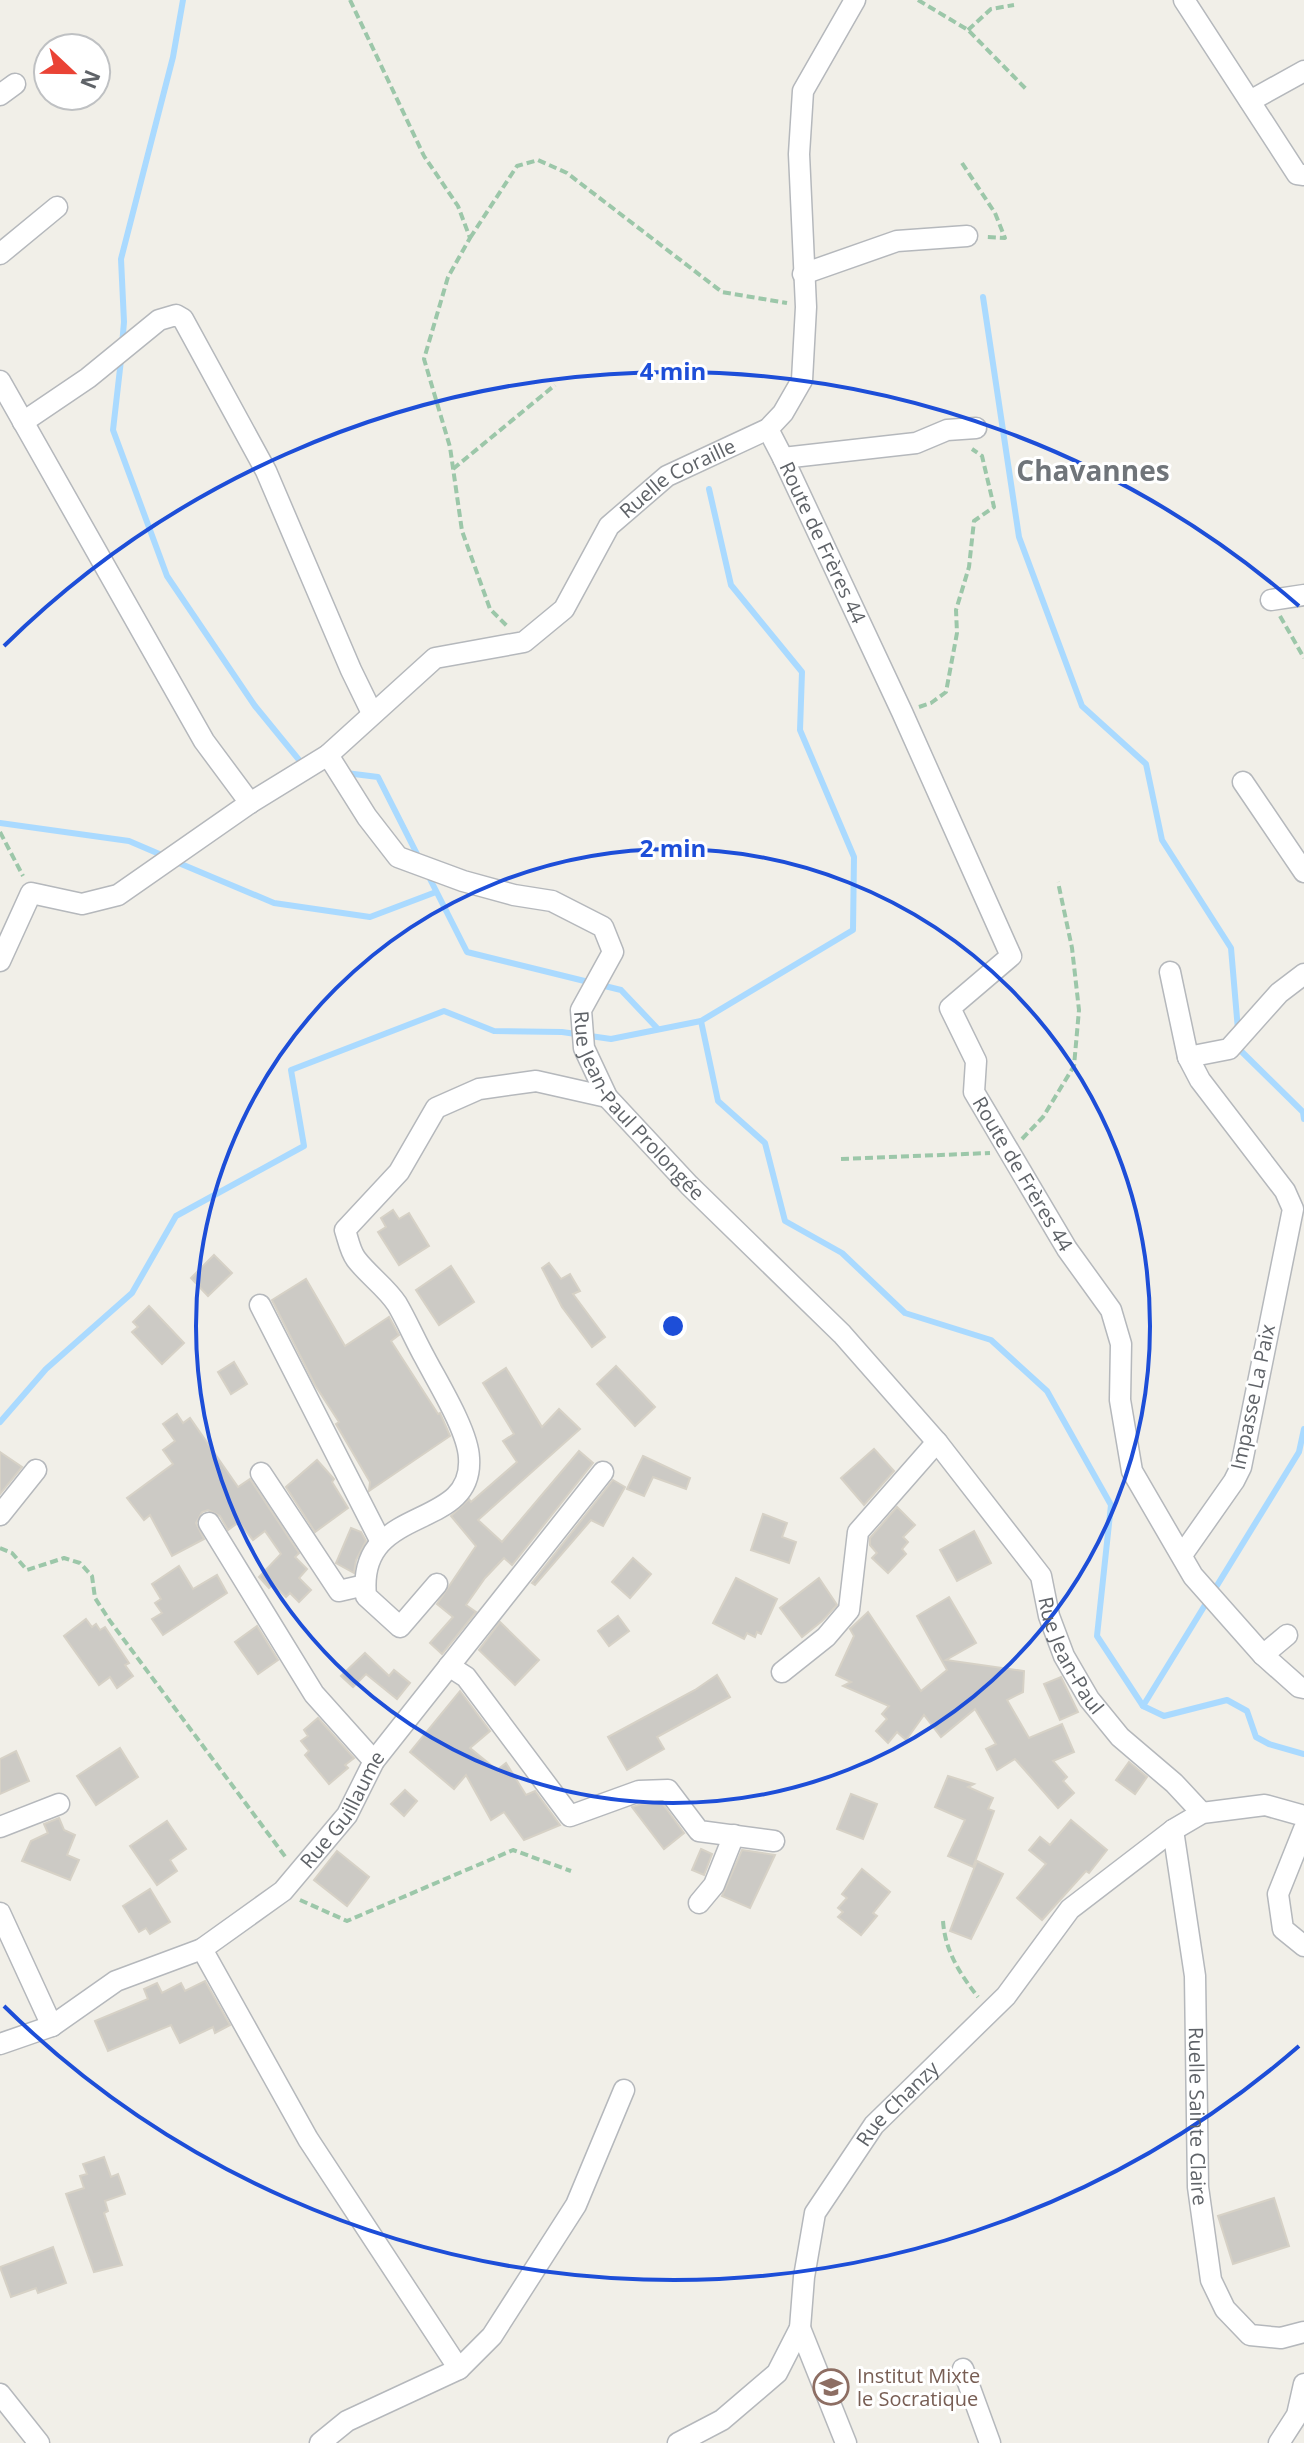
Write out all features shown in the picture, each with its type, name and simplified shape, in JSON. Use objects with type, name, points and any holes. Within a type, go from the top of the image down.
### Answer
[{"type":"street","name":"Ruelle Coraille","points":[[31,893],[82,904],[118,895],[250,803],[328,755],[435,658],[524,642],[564,609],[609,526],[667,476],[768,429],[783,413],[802,380],[806,307],[799,154],[803,91],[855,0]]},
{"type":"street","points":[[1184,0],[1297,174],[1304,175]]},
{"type":"street","points":[[1250,101],[1304,71]]},
{"type":"street","points":[[0,254],[57,207]]},
{"type":"street","points":[[803,274],[897,241],[967,236]]},
{"type":"street","points":[[23,422],[88,378],[159,320],[176,315],[183,319],[266,471],[372,713]]},
{"type":"street","points":[[0,381],[204,741],[250,803]]},
{"type":"street","points":[[783,458],[916,443],[947,430],[976,428]]},
{"type":"street","name":"Route de Frères 44","points":[[768,429],[902,712],[1011,956],[950,1008],[976,1061],[974,1092],[1067,1249],[1111,1310],[1121,1344],[1120,1400],[1132,1471],[1193,1576],[1263,1655],[1304,1688]]},
{"type":"street","points":[[1271,600],[1304,595]]},
{"type":"street","name":"Rue Jean-Paul Prolongée","points":[[328,755],[367,817],[398,857],[463,881],[514,895],[552,901],[603,927],[613,952],[581,1010],[584,1048],[607,1097],[689,1185],[842,1334],[937,1442]]},
{"type":"street","points":[[1243,782],[1304,872]]},
{"type":"street","points":[[0,961],[31,893]]},
{"type":"street","points":[[1170,972],[1188,1057],[1229,1049],[1279,993],[1304,974]]},
{"type":"street","name":"Impasse La Paix","points":[[1182,1555],[1241,1467],[1293,1209],[1285,1191],[1200,1080],[1188,1057]]},
{"type":"street","points":[[437,1584],[400,1627],[366,1596],[369,1556],[380,1540],[446,1504],[460,1491],[468,1473],[470,1456],[457,1421],[396,1302],[354,1256],[345,1230],[399,1172],[436,1108],[479,1089],[536,1081],[607,1097]]},
{"type":"street","points":[[260,1305],[380,1540]]},
{"type":"street","points":[[782,1672],[826,1637],[849,1610],[858,1532],[937,1442]]},
{"type":"street","name":"Rue Jean-Paul","points":[[937,1442],[1041,1576],[1049,1616],[1064,1656],[1089,1699],[1120,1737],[1174,1783],[1202,1813]]},
{"type":"street","points":[[0,1515],[36,1470]]},
{"type":"street","name":"Rue Guillaume","points":[[0,2044],[52,2026],[116,1981],[202,1949],[283,1891],[347,1815],[374,1761],[603,1472]]},
{"type":"street","points":[[261,1473],[339,1591],[365,1585]]},
{"type":"street","points":[[209,1523],[314,1694],[374,1761]]},
{"type":"street","points":[[1263,1655],[1287,1635]]},
{"type":"street","points":[[449,1666],[466,1677],[570,1816],[639,1791],[668,1790],[699,1831],[774,1841]]},
{"type":"street","points":[[0,1827],[59,1804]]},
{"type":"street","points":[[1202,1813],[1265,1805],[1304,1816]]},
{"type":"street","name":"Rue Chanzy","points":[[678,2443],[722,2420],[777,2373],[800,2328],[804,2277],[815,2213],[874,2125],[1006,1996],[1070,1909],[1173,1830],[1202,1813]]},
{"type":"street","points":[[1304,1829],[1278,1894],[1283,1929],[1304,1946]]},
{"type":"street","name":"Ruelle Sainte Claire","points":[[1173,1830],[1195,1976],[1198,2187],[1211,2280],[1225,2309],[1250,2335],[1281,2338],[1304,2332]]},
{"type":"street","points":[[699,1903],[714,1885],[734,1835]]},
{"type":"street","points":[[0,1913],[52,2026]]},
{"type":"street","points":[[202,1949],[308,2139],[459,2369]]},
{"type":"street","points":[[320,2443],[347,2421],[459,2369],[492,2336],[576,2205],[624,2090]]},
{"type":"street","points":[[800,2328],[846,2443]]},
{"type":"street","points":[[963,2369],[990,2443]]},
{"type":"street","points":[[1279,2443],[1297,2415],[1304,2384]]},
{"type":"street","points":[[0,2394],[39,2443]]},
{"type":"path","points":[[918,0],[968,30],[1027,90]]},
{"type":"path","points":[[351,1],[424,156],[458,206],[470,238]]},
{"type":"path","points":[[968,30],[991,9],[1014,5]]},
{"type":"path","points":[[524,642],[490,609],[462,531],[450,447],[424,359],[448,277],[517,166],[538,160],[567,173],[722,292],[806,307]]},
{"type":"path","points":[[962,163],[995,213],[1005,238],[967,236]]},
{"type":"path","points":[[453,469],[555,385]]},
{"type":"path","points":[[902,712],[931,703],[946,692],[957,633],[956,610],[969,567],[974,521],[994,507],[982,456],[947,430]]},
{"type":"path","points":[[1271,600],[1304,658]]},
{"type":"path","points":[[0,832],[31,893]]},
{"type":"path","points":[[841,1159],[1010,1152],[1043,1117],[1074,1066],[1079,1010],[1072,948],[1058,882]]},
{"type":"path","points":[[0,1548],[12,1553],[27,1570],[64,1558],[80,1563],[92,1576],[95,1598],[110,1621],[298,1874]]},
{"type":"path","points":[[283,1891],[347,1921],[513,1850],[571,1871]]},
{"type":"path","points":[[943,1921],[944,1938],[959,1973],[989,2012]]},
{"type":"building","points":[[393,1210],[399,1219],[409,1213],[429,1246],[399,1265],[378,1232],[386,1227],[381,1218]]},
{"type":"building","points":[[214,1255],[232,1273],[208,1296],[191,1278]]},
{"type":"building","points":[[549,1263],[561,1279],[570,1274],[580,1291],[573,1294],[605,1337],[592,1347],[562,1307],[542,1268]]},
{"type":"building","points":[[451,1266],[474,1302],[439,1325],[416,1290]]},
{"type":"building","points":[[306,1279],[345,1346],[389,1317],[399,1335],[391,1341],[440,1413],[450,1436],[369,1491],[370,1482],[336,1424],[339,1422],[315,1385],[272,1300]]},
{"type":"building","points":[[149,1306],[184,1343],[162,1364],[132,1332],[138,1327],[133,1322]]},
{"type":"building","points":[[234,1362],[247,1384],[231,1394],[218,1372]]},
{"type":"building","points":[[616,1366],[655,1407],[635,1426],[597,1384]]},
{"type":"building","points":[[506,1368],[542,1427],[559,1409],[580,1429],[478,1520],[502,1542],[579,1451],[593,1463],[512,1565],[504,1558],[485,1578],[466,1605],[476,1612],[442,1654],[430,1643],[453,1617],[437,1604],[476,1546],[451,1516],[517,1462],[503,1441],[514,1434],[483,1383]]},
{"type":"building","points":[[177,1414],[183,1423],[190,1418],[238,1487],[250,1479],[299,1553],[295,1557],[307,1569],[299,1578],[311,1590],[299,1602],[290,1593],[286,1597],[273,1584],[269,1588],[259,1577],[281,1554],[265,1531],[253,1540],[239,1522],[228,1530],[220,1516],[208,1510],[202,1512],[196,1523],[204,1539],[172,1556],[150,1515],[144,1520],[127,1498],[173,1464],[163,1450],[175,1441],[163,1424]]},
{"type":"building","points":[[874,1449],[894,1471],[864,1505],[841,1478]]},
{"type":"building","points":[[0,1452],[22,1467],[0,1494]]},
{"type":"building","points":[[643,1456],[690,1478],[686,1489],[653,1477],[644,1496],[627,1489]]},
{"type":"building","points":[[317,1460],[334,1479],[332,1482],[348,1508],[315,1532],[286,1487]]},
{"type":"building","points":[[613,1480],[625,1487],[603,1526],[591,1520],[535,1585],[532,1583]]},
{"type":"building","points":[[897,1507],[915,1525],[903,1537],[908,1542],[902,1549],[906,1554],[888,1573],[872,1558],[877,1553],[870,1545],[870,1538]]},
{"type":"building","points":[[763,1514],[787,1523],[782,1537],[796,1542],[789,1563],[751,1550]]},
{"type":"building","points":[[351,1528],[361,1532],[366,1541],[356,1560],[354,1573],[336,1563]]},
{"type":"building","points":[[974,1531],[991,1563],[957,1581],[940,1550]]},
{"type":"building","points":[[633,1558],[651,1574],[630,1598],[612,1582]]},
{"type":"building","points":[[179,1566],[193,1589],[217,1575],[227,1593],[163,1635],[152,1619],[162,1613],[155,1603],[161,1599],[152,1584]]},
{"type":"building","points":[[736,1578],[777,1599],[761,1634],[757,1632],[755,1637],[747,1633],[744,1639],[713,1623]]},
{"type":"building","points":[[819,1578],[837,1605],[802,1637],[780,1608]]},
{"type":"building","points":[[949,1597],[976,1643],[946,1660],[1024,1671],[1023,1692],[1007,1700],[1029,1738],[1062,1724],[1074,1752],[1053,1761],[1067,1777],[1063,1781],[1074,1793],[1058,1808],[1015,1759],[997,1770],[986,1749],[996,1744],[975,1709],[941,1737],[924,1715],[906,1740],[897,1732],[888,1743],[876,1731],[887,1719],[882,1714],[889,1706],[843,1686],[851,1682],[836,1675],[854,1636],[850,1629],[868,1612],[921,1691],[947,1670],[917,1616]]},
{"type":"building","points":[[618,1616],[629,1631],[609,1646],[598,1631]]},
{"type":"building","points":[[86,1619],[92,1627],[96,1624],[100,1630],[105,1627],[129,1663],[125,1665],[133,1676],[117,1688],[110,1677],[99,1685],[64,1636]]},
{"type":"building","points":[[500,1622],[539,1660],[515,1685],[479,1650]]},
{"type":"building","points":[[257,1626],[278,1660],[258,1674],[235,1642]]},
{"type":"building","points":[[365,1653],[389,1676],[394,1670],[410,1683],[397,1699],[366,1674],[353,1687],[341,1676]]},
{"type":"building","points":[[717,1675],[730,1697],[657,1737],[664,1749],[627,1770],[608,1737]]},
{"type":"building","points":[[1061,1677],[1078,1712],[1060,1720],[1044,1684]]},
{"type":"building","points":[[460,1691],[490,1731],[470,1748],[497,1770],[506,1763],[526,1795],[535,1791],[560,1825],[524,1840],[504,1812],[491,1820],[466,1775],[454,1789],[410,1752]]},
{"type":"building","points":[[318,1718],[354,1758],[345,1765],[348,1768],[329,1784],[305,1755],[309,1751],[301,1741],[308,1736],[304,1730]]},
{"type":"building","points":[[120,1748],[138,1777],[96,1805],[77,1776]]},
{"type":"building","points":[[16,1751],[29,1781],[0,1794],[0,1759]]},
{"type":"building","points":[[1129,1762],[1147,1777],[1135,1794],[1116,1780]]},
{"type":"building","points":[[948,1776],[974,1784],[968,1787],[993,1798],[988,1809],[994,1811],[973,1867],[948,1856],[965,1820],[935,1807]]},
{"type":"building","points":[[405,1790],[417,1801],[404,1816],[391,1804]]},
{"type":"building","points":[[851,1794],[877,1804],[863,1839],[837,1829]]},
{"type":"building","points":[[662,1803],[684,1833],[664,1849],[632,1807]]},
{"type":"building","points":[[59,1818],[64,1830],[75,1835],[67,1855],[79,1860],[70,1880],[22,1861],[31,1841],[48,1833],[44,1824]]},
{"type":"building","points":[[1071,1820],[1107,1850],[1089,1873],[1086,1871],[1042,1920],[1017,1898],[1046,1864],[1029,1850],[1040,1837],[1050,1845]]},
{"type":"building","points":[[167,1821],[186,1849],[170,1860],[177,1871],[157,1885],[130,1846]]},
{"type":"building","points":[[701,1849],[712,1854],[704,1875],[692,1870]]},
{"type":"building","points":[[742,1850],[775,1855],[750,1908],[722,1896]]},
{"type":"building","points":[[337,1851],[369,1877],[347,1906],[314,1880]]},
{"type":"building","points":[[977,1861],[1003,1874],[971,1939],[950,1931]]},
{"type":"building","points":[[862,1869],[890,1892],[873,1913],[877,1916],[861,1935],[838,1917],[843,1912],[838,1908],[847,1898],[842,1894]]},
{"type":"building","points":[[150,1889],[170,1922],[150,1934],[146,1928],[139,1932],[123,1906]]},
{"type":"building","points":[[205,1981],[230,2025],[215,2033],[213,2027],[180,2043],[171,2025],[108,2051],[95,2021],[148,1999],[144,1989],[157,1983],[162,1993],[181,1983],[185,1991]]},
{"type":"building","points":[[104,2157],[111,2177],[118,2174],[125,2194],[105,2201],[108,2211],[104,2213],[122,2265],[94,2272],[66,2194],[84,2188],[80,2176],[87,2174],[83,2164]]},
{"type":"building","points":[[1274,2198],[1289,2246],[1233,2264],[1218,2216]]},
{"type":"building","points":[[53,2247],[66,2283],[38,2293],[36,2288],[11,2297],[0,2267]]},
{"type":"waterway","points":[[122,345],[121,259],[173,57],[183,0]]},
{"type":"waterway","points":[[983,297],[1019,537],[1082,706],[1146,764],[1162,840],[1231,948],[1238,1030]]},
{"type":"waterway","points":[[121,360],[113,430],[167,576],[255,706],[304,766]]},
{"type":"waterway","points":[[0,1422],[46,1369],[132,1293],[176,1216],[304,1146],[291,1070],[444,1011],[494,1031],[562,1032],[611,1039],[701,1021],[853,930],[854,857],[800,730],[802,672],[731,585],[709,489]]},
{"type":"waterway","points":[[346,773],[378,777],[420,860]]},
{"type":"waterway","points":[[0,823],[129,841],[164,856]]},
{"type":"waterway","points":[[174,861],[274,903],[370,917],[436,892]]},
{"type":"waterway","points":[[427,873],[467,952],[621,990],[657,1028]]},
{"type":"waterway","points":[[701,1021],[718,1101],[765,1143],[785,1221],[842,1253],[905,1313],[991,1340],[1047,1391],[1111,1505],[1097,1636],[1143,1706],[1164,1716],[1227,1700],[1247,1711],[1256,1737],[1304,1754]]},
{"type":"waterway","points":[[1240,1045],[1240,1050],[1303,1112],[1304,1119]]},
{"type":"waterway","points":[[1143,1706],[1299,1452],[1304,1429]]},
{"type":"place","name":"Institut Mixte le Socratique","points":[[831,2387]]},
{"type":"district","name":"Chavannes","points":[[1093,471]]}]
